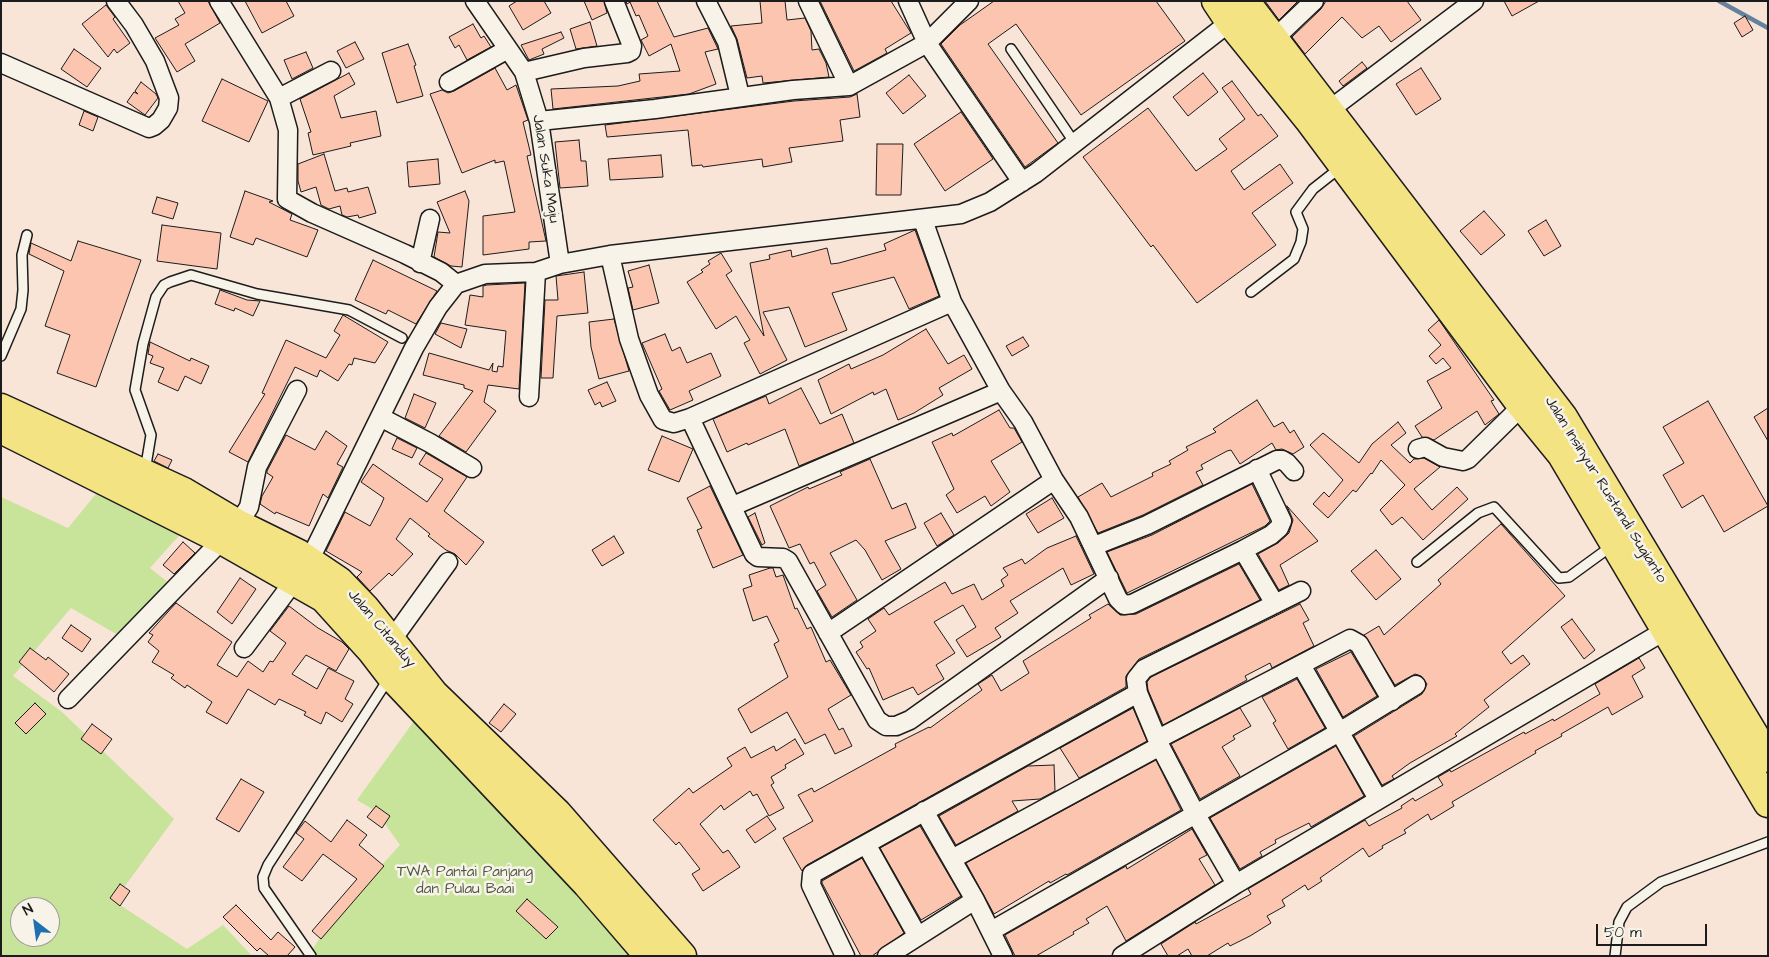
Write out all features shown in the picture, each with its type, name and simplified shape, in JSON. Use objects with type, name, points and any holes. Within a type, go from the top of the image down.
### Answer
[{"type":"main road","points":[[1230,8],[1274,39],[1317,107]]},
{"type":"main road","name":"Jalan Insinyur Rustandi Sugianto","points":[[1230,8],[1317,107],[1351,159],[1563,417],[1768,758]]},
{"type":"main road","points":[[1351,159],[1522,406],[1562,455],[1768,803]]},
{"type":"main road","name":"Jalan Citanduy","points":[[1,408],[184,492],[230,532]]},
{"type":"main road","name":"Jalan Citanduy","points":[[1,429],[230,532],[302,571],[339,581],[352,593],[434,694],[557,813],[682,956]]},
{"type":"main road","name":"Jalan Citanduy","points":[[302,571],[371,650],[391,676],[587,884],[649,956]]},
{"type":"street","points":[[1,63],[149,128],[154,126],[161,120],[168,108],[169,98],[166,88],[155,61],[134,25],[116,1]]},
{"type":"street","points":[[220,1],[279,98],[288,130],[287,200],[441,272],[456,284]]},
{"type":"street","name":"Jalan Suka Maju","points":[[475,1],[524,72],[539,121],[560,264]]},
{"type":"street","points":[[524,72],[584,58],[631,51],[632,46],[614,1]]},
{"type":"street","points":[[706,1],[727,42],[740,96]]},
{"type":"street","points":[[808,1],[849,86]]},
{"type":"street","points":[[908,1],[927,43],[1022,182]]},
{"type":"street","points":[[539,121],[655,109],[740,96],[849,86],[927,43],[969,1]]},
{"type":"street","points":[[1274,39],[1314,1]]},
{"type":"street","points":[[1317,107],[1474,1]]},
{"type":"street","points":[[244,648],[302,571],[414,348],[438,307],[456,284],[485,274],[536,272],[560,264],[610,255],[923,220],[960,214],[990,202],[1022,182],[1074,142],[1230,8]]},
{"type":"street","points":[[449,82],[508,49]]},
{"type":"street","points":[[279,98],[330,72]]},
{"type":"street","points":[[420,263],[430,219]]},
{"type":"street","points":[[923,220],[952,302],[1001,391],[1023,422],[1054,480],[1079,517],[1121,603],[1124,605],[1132,604],[1244,550],[1271,535],[1279,528],[1282,521],[1257,470]]},
{"type":"street","points":[[610,255],[629,339],[649,395],[663,420],[667,423],[690,418],[952,302]]},
{"type":"street","points":[[529,397],[536,272]]},
{"type":"street","points":[[68,699],[230,532],[249,507],[257,467],[297,390]]},
{"type":"street","points":[[734,506],[1001,391]]},
{"type":"street","points":[[1418,449],[1425,447],[1443,457],[1463,461],[1468,459],[1522,406]]},
{"type":"street","points":[[380,417],[430,442],[472,468]]},
{"type":"street","points":[[690,418],[734,506],[754,554],[758,557],[788,561],[876,720],[886,726],[896,726],[910,720],[1110,578]]},
{"type":"street","points":[[1094,546],[1147,525],[1257,470],[1282,460],[1294,471]]},
{"type":"street","points":[[828,633],[1054,480]]},
{"type":"street","points":[[1244,550],[1275,604]]},
{"type":"street","points":[[392,641],[448,562]]},
{"type":"street","points":[[1236,884],[1195,813],[1159,742],[1138,693],[1136,679],[1144,669],[1301,591]]},
{"type":"street","points":[[1122,956],[1236,884],[1666,630]]},
{"type":"street","points":[[952,859],[1159,742],[1346,640],[1356,641],[1392,700]]},
{"type":"street","points":[[1302,665],[1378,799]]},
{"type":"street","points":[[991,930],[1341,731],[1416,685]]},
{"type":"street","points":[[845,956],[810,879],[812,874],[1138,693]]},
{"type":"street","points":[[924,811],[975,900],[1003,956]]},
{"type":"street","points":[[866,844],[917,935]]},
{"type":"street","points":[[887,956],[917,935],[975,900]]},
{"type":"lane","points":[[1011,49],[1074,142]]},
{"type":"lane","points":[[1251,292],[1294,259],[1301,242],[1303,229],[1296,212],[1313,189],[1351,159]]},
{"type":"lane","points":[[1,356],[21,309],[24,290],[22,255],[27,234]]},
{"type":"lane","points":[[144,474],[150,435],[135,390],[143,344],[156,297],[164,285],[191,276],[257,294],[349,310],[402,338]]},
{"type":"lane","points":[[1417,562],[1478,513],[1494,507],[1559,578],[1569,577],[1615,544]]},
{"type":"lane","points":[[311,956],[264,888],[263,877],[268,865],[391,676]]},
{"type":"lane","points":[[1615,956],[1619,922],[1627,907],[1661,882],[1768,842]]},
{"type":"green space","points":[[100,489],[185,529],[150,568],[175,588],[125,639],[71,608],[13,676],[62,712],[174,819],[114,901],[187,949],[223,925],[252,956],[1,956],[1,497],[68,528]]},
{"type":"green space","name":"TWA Pantai Panjang dan Pulau Baai","points":[[419,714],[632,956],[308,956],[331,921],[400,845],[383,821],[384,816],[357,800]]},
{"type":"building","points":[[178,1],[208,1],[220,23],[185,44],[195,61],[177,72],[155,38],[179,25],[175,19],[185,13]]},
{"type":"building","points":[[245,1],[286,1],[294,16],[262,33]]},
{"type":"building","points":[[517,1],[544,1],[551,13],[523,30],[509,6]]},
{"type":"building","points":[[584,1],[604,1],[607,13],[592,20]]},
{"type":"building","points":[[626,1],[657,1],[674,37],[708,28],[718,49],[705,52],[716,84],[689,94],[553,109],[551,89],[618,86],[640,81],[639,74],[680,71],[671,44],[649,56],[641,40],[648,36],[639,15],[636,16],[630,2],[627,4]]},
{"type":"building","points":[[760,1],[785,1],[787,20],[805,18],[811,31],[812,50],[819,49],[826,63],[829,77],[763,83],[762,76],[747,78],[737,39],[731,26],[762,23]]},
{"type":"building","points":[[820,1],[891,1],[911,33],[885,49],[887,53],[854,71]]},
{"type":"building","points":[[994,1],[1156,1],[1185,41],[1081,115],[1016,24],[988,44],[1058,143],[1025,167],[941,44],[960,25]]},
{"type":"building","points":[[1265,1],[1298,1],[1279,20]]},
{"type":"building","points":[[1326,1],[1407,1],[1421,20],[1391,42],[1379,26],[1362,38],[1342,17],[1305,54],[1292,37],[1321,9]]},
{"type":"building","points":[[1504,1],[1539,1],[1512,16]]},
{"type":"building","points":[[106,5],[115,17],[113,19],[130,43],[117,53],[114,49],[108,57],[82,24]]},
{"type":"building","points":[[1745,16],[1753,30],[1742,37],[1734,23]]},
{"type":"building","points":[[590,22],[597,46],[576,49],[570,29]]},
{"type":"building","points":[[473,24],[481,38],[484,36],[491,47],[467,60],[459,45],[455,48],[449,37]]},
{"type":"building","points":[[561,32],[564,38],[542,49],[544,54],[529,60],[521,45]]},
{"type":"building","points":[[355,42],[364,59],[346,68],[337,51]]},
{"type":"building","points":[[408,44],[416,65],[414,66],[423,96],[397,103],[382,53]]},
{"type":"building","points":[[74,49],[101,68],[87,87],[61,69]]},
{"type":"building","points":[[306,52],[313,68],[292,79],[284,60]]},
{"type":"building","points":[[1362,62],[1367,68],[1343,86],[1339,81]]},
{"type":"building","points":[[495,68],[507,90],[516,85],[528,120],[523,122],[531,155],[527,156],[546,241],[529,242],[529,249],[483,255],[483,216],[515,212],[504,161],[495,163],[495,160],[462,173],[430,94],[442,90],[448,93],[454,91]]},
{"type":"building","points":[[1421,68],[1441,99],[1416,115],[1396,84]]},
{"type":"building","points":[[349,73],[355,84],[334,96],[341,118],[376,111],[381,136],[350,143],[351,146],[313,155],[308,133],[311,132],[300,99]]},
{"type":"building","points":[[1203,73],[1218,92],[1188,116],[1173,97]]},
{"type":"building","points":[[909,75],[926,96],[903,114],[886,93]]},
{"type":"building","points":[[222,79],[268,101],[249,142],[202,121]]},
{"type":"building","points":[[1232,81],[1258,116],[1261,114],[1278,136],[1231,171],[1244,190],[1280,164],[1293,183],[1252,213],[1276,245],[1197,303],[1153,245],[1151,247],[1083,157],[1148,108],[1196,171],[1227,149],[1219,139],[1245,119],[1222,88]]},
{"type":"building","points":[[141,82],[156,94],[158,98],[145,115],[127,102],[134,92],[138,94],[135,91]]},
{"type":"building","points":[[857,94],[860,117],[840,120],[843,141],[789,148],[792,162],[763,167],[762,159],[703,167],[702,165],[692,166],[688,130],[607,137],[605,125],[794,101],[850,97]]},
{"type":"building","points":[[84,111],[98,117],[93,131],[79,125]]},
{"type":"building","points":[[961,112],[993,159],[945,191],[914,144]]},
{"type":"building","points":[[579,140],[581,161],[586,161],[588,186],[560,188],[555,142]]},
{"type":"building","points":[[877,144],[903,144],[901,195],[876,195]]},
{"type":"building","points":[[324,154],[335,191],[347,188],[348,192],[368,187],[376,213],[359,218],[358,215],[347,217],[342,215],[340,206],[329,209],[321,205],[316,187],[301,192],[298,181],[298,164]]},
{"type":"building","points":[[661,155],[663,177],[610,180],[608,159]]},
{"type":"building","points":[[438,159],[440,184],[409,187],[407,162]]},
{"type":"building","points":[[245,191],[273,201],[269,202],[292,214],[290,220],[318,230],[307,257],[256,238],[253,245],[230,237]]},
{"type":"building","points":[[465,191],[469,201],[462,267],[451,266],[434,257],[438,232],[450,233],[437,202]]},
{"type":"building","points":[[157,197],[178,203],[173,219],[152,213]]},
{"type":"building","points":[[1484,211],[1505,235],[1481,255],[1460,231]]},
{"type":"building","points":[[1546,220],[1561,246],[1544,256],[1528,231]]},
{"type":"building","points":[[162,225],[221,233],[217,269],[157,261]]},
{"type":"building","points":[[915,230],[939,296],[909,309],[894,277],[832,293],[847,330],[805,347],[789,307],[763,312],[787,360],[760,374],[744,343],[750,340],[736,316],[716,329],[687,282],[703,272],[701,270],[710,264],[708,261],[721,253],[732,271],[726,275],[764,336],[750,263],[770,259],[769,255],[791,250],[792,257],[827,248],[831,264],[839,263],[886,250],[884,244]]},
{"type":"building","points":[[78,241],[141,260],[96,387],[57,373],[70,335],[45,326],[64,271],[29,254],[31,243],[71,261]]},
{"type":"building","points":[[373,260],[437,291],[416,324],[388,310],[386,314],[355,300]]},
{"type":"building","points":[[649,265],[659,303],[633,310],[628,288],[633,287],[628,271]]},
{"type":"building","points":[[584,272],[588,313],[557,316],[553,378],[541,378],[545,300],[558,300],[556,276]]},
{"type":"building","points":[[525,283],[519,389],[488,385],[484,402],[496,411],[466,452],[439,436],[473,391],[464,388],[464,385],[423,375],[429,353],[489,370],[493,363],[492,371],[497,372],[498,366],[503,367],[506,331],[465,325],[470,295],[483,297],[483,286],[487,285]]},
{"type":"building","points":[[220,290],[247,300],[260,301],[253,316],[235,308],[234,311],[215,304]]},
{"type":"building","points":[[343,315],[388,342],[375,363],[354,358],[352,365],[349,364],[338,381],[320,370],[317,377],[295,367],[248,462],[229,452],[265,394],[262,393],[286,340],[326,358],[340,335],[334,331]]},
{"type":"building","points":[[614,319],[629,371],[599,379],[591,347],[589,322]]},
{"type":"building","points":[[1439,320],[1494,400],[1491,401],[1499,414],[1485,425],[1477,411],[1434,440],[1422,437],[1415,426],[1442,408],[1427,381],[1451,368],[1443,358],[1436,364],[1429,356],[1441,345],[1428,330]]},
{"type":"building","points":[[441,323],[467,329],[461,348],[435,334]]},
{"type":"building","points":[[926,329],[948,364],[964,355],[972,369],[939,388],[943,395],[914,413],[898,420],[886,389],[874,395],[873,392],[831,414],[818,380],[849,364],[851,369],[883,355]]},
{"type":"building","points":[[665,334],[672,351],[680,347],[687,363],[711,353],[721,376],[689,391],[693,400],[670,410],[659,391],[662,389],[642,343]]},
{"type":"building","points":[[1023,337],[1029,346],[1012,356],[1006,346]]},
{"type":"building","points":[[150,342],[190,361],[191,358],[209,366],[201,384],[185,376],[178,391],[158,382],[164,368],[150,363],[153,356],[148,354]]},
{"type":"building","points":[[607,382],[616,401],[602,407],[600,402],[595,405],[588,390]]},
{"type":"building","points":[[801,388],[820,424],[842,414],[854,443],[799,466],[785,429],[727,452],[713,419],[766,396],[769,404]]},
{"type":"building","points":[[414,394],[436,403],[425,428],[405,418]]},
{"type":"building","points":[[1257,400],[1274,427],[1283,422],[1290,433],[1294,430],[1304,447],[1293,454],[1282,449],[1276,450],[1272,443],[1240,464],[1231,450],[1227,451],[1201,465],[1203,469],[1196,472],[1203,485],[1143,515],[1098,533],[1078,497],[1102,483],[1111,497],[1153,476],[1152,473],[1171,464],[1169,461],[1188,450],[1186,447],[1216,432],[1213,429]]},
{"type":"building","points":[[1708,401],[1768,506],[1724,532],[1703,495],[1682,508],[1663,475],[1684,463],[1663,427]]},
{"type":"building","points":[[1768,408],[1768,441],[1754,417]]},
{"type":"building","points":[[999,410],[1010,428],[1014,428],[1022,442],[991,461],[1010,492],[991,506],[985,496],[957,513],[946,495],[954,489],[932,442],[952,433],[953,436]]},
{"type":"building","points":[[1398,422],[1406,433],[1391,445],[1410,463],[1414,459],[1424,458],[1440,467],[1414,489],[1432,510],[1457,487],[1468,499],[1423,540],[1402,517],[1392,525],[1380,510],[1405,485],[1381,460],[1372,474],[1356,492],[1353,490],[1328,518],[1313,504],[1324,492],[1329,497],[1343,480],[1310,445],[1323,433],[1359,463],[1372,444]]},
{"type":"building","points":[[326,431],[347,446],[337,464],[343,467],[328,498],[323,494],[309,526],[276,512],[275,514],[260,504],[262,496],[273,477],[267,471],[286,435],[315,450]]},
{"type":"building","points":[[662,436],[693,449],[679,482],[648,470]]},
{"type":"building","points":[[397,438],[417,448],[412,458],[392,449]]},
{"type":"building","points":[[426,453],[467,477],[444,511],[484,542],[466,565],[455,554],[446,550],[428,536],[430,534],[410,518],[396,539],[413,554],[392,576],[389,573],[370,591],[357,577],[362,572],[326,551],[345,512],[370,526],[384,498],[361,482],[373,464],[427,502],[443,479],[419,464]]},
{"type":"building","points":[[158,454],[172,460],[168,468],[154,461]]},
{"type":"building","points":[[870,459],[892,509],[906,503],[916,528],[885,541],[901,569],[882,580],[865,550],[856,540],[830,553],[857,600],[832,617],[817,591],[826,585],[814,562],[810,564],[800,544],[789,548],[770,506],[808,487],[809,489],[842,475],[840,472]]},
{"type":"building","points":[[1252,484],[1270,521],[1265,526],[1127,593],[1107,552],[1152,535]]},
{"type":"building","points":[[710,486],[743,555],[713,568],[697,530],[702,528],[687,498]]},
{"type":"building","points":[[1052,498],[1064,518],[1038,533],[1026,514]]},
{"type":"building","points":[[1287,506],[1318,541],[1280,565],[1289,585],[1279,590],[1258,554],[1278,543],[1289,533],[1293,520]]},
{"type":"building","points":[[755,513],[765,543],[762,545],[748,517]]},
{"type":"building","points":[[941,513],[954,535],[937,546],[924,523]]},
{"type":"building","points":[[1501,524],[1565,596],[1502,652],[1511,664],[1523,655],[1530,664],[1484,700],[1489,707],[1455,734],[1457,736],[1410,763],[1392,776],[1394,779],[1382,785],[1354,736],[1422,694],[1427,684],[1421,676],[1415,674],[1395,685],[1364,635],[1379,626],[1384,635],[1441,584],[1438,580]]},
{"type":"building","points":[[614,536],[624,553],[602,566],[592,550]]},
{"type":"building","points":[[1076,536],[1094,574],[1071,585],[1063,568],[1010,601],[1018,613],[995,628],[1001,637],[967,657],[956,640],[976,627],[963,605],[934,622],[955,653],[936,665],[944,679],[918,695],[913,687],[883,700],[869,668],[867,669],[856,652],[863,647],[860,642],[876,631],[868,619],[884,608],[889,615],[945,582],[952,594],[974,584],[982,600],[1004,586],[1001,580],[1008,575],[1003,568],[1022,559],[1025,564],[1047,548]]},
{"type":"building","points":[[183,542],[195,553],[174,574],[163,565]]},
{"type":"building","points":[[1376,550],[1401,579],[1376,600],[1351,571]]},
{"type":"building","points":[[1239,564],[1260,600],[1139,659],[1126,676],[1126,687],[807,865],[802,871],[783,838],[813,821],[798,795],[812,788],[814,792],[896,747],[895,744],[930,728],[982,690],[978,684],[992,675],[1001,691],[1029,673],[1023,661],[1091,618],[1089,615],[1108,604],[1120,615],[1136,614]]},
{"type":"building","points":[[773,568],[776,577],[783,575],[795,609],[797,608],[807,629],[811,627],[826,662],[830,660],[851,695],[828,709],[839,730],[843,728],[852,746],[835,754],[825,734],[805,744],[787,712],[751,733],[738,709],[788,677],[774,644],[779,641],[767,616],[753,621],[743,589],[752,586],[749,575]]},
{"type":"building","points":[[240,578],[256,589],[232,624],[217,612]]},
{"type":"building","points":[[176,603],[232,642],[217,665],[237,677],[248,661],[263,672],[270,661],[273,662],[286,643],[270,631],[289,606],[318,628],[342,642],[349,649],[336,671],[306,655],[292,674],[317,689],[328,668],[354,681],[345,699],[353,704],[342,722],[326,712],[321,724],[304,715],[306,712],[279,699],[275,705],[248,689],[227,724],[206,712],[212,702],[187,685],[185,688],[171,678],[174,675],[152,662],[159,651],[148,642],[153,635],[149,633]]},
{"type":"building","points":[[1300,604],[1309,620],[1303,623],[1314,646],[1272,668],[1270,663],[1245,676],[1247,680],[1163,725],[1148,690],[1147,682],[1151,677]]},
{"type":"building","points":[[1572,619],[1595,650],[1584,659],[1561,627]]},
{"type":"building","points":[[71,625],[91,639],[82,652],[62,638]]},
{"type":"building","points":[[30,648],[46,660],[48,657],[69,674],[54,692],[19,662]]},
{"type":"building","points":[[1351,652],[1377,696],[1343,717],[1316,669]]},
{"type":"building","points":[[1639,658],[1645,668],[1632,676],[1643,697],[1612,715],[1608,707],[1561,734],[1562,736],[1535,751],[1536,753],[1452,802],[1454,806],[1431,820],[1428,814],[1404,830],[1406,833],[1382,846],[1383,848],[1369,857],[1363,848],[1320,878],[1322,881],[1308,890],[1305,885],[1282,900],[1285,906],[1267,916],[1271,923],[1250,936],[1230,946],[1228,943],[1207,956],[1192,956],[1188,949],[1177,956],[1168,956],[1161,944],[1195,922],[1196,924],[1251,894],[1248,889],[1365,820],[1369,826],[1402,808],[1401,806],[1413,798],[1415,801],[1443,785],[1438,777],[1450,770],[1451,772],[1524,732],[1525,734],[1553,719],[1554,721],[1600,694],[1595,684]]},
{"type":"building","points":[[1297,679],[1325,728],[1288,749],[1273,723],[1276,721],[1262,697]]},
{"type":"building","points":[[35,703],[46,714],[26,734],[15,723]]},
{"type":"building","points":[[504,704],[516,714],[501,732],[489,723]]},
{"type":"building","points":[[1133,708],[1147,741],[1079,778],[1060,748]]},
{"type":"building","points":[[1240,708],[1251,726],[1233,736],[1235,739],[1222,747],[1240,776],[1200,799],[1171,744]]},
{"type":"building","points":[[92,724],[112,739],[101,754],[81,739]]},
{"type":"building","points":[[795,739],[804,754],[785,765],[786,768],[771,777],[774,783],[771,785],[784,808],[769,816],[757,794],[753,796],[750,791],[724,810],[721,805],[700,824],[723,853],[728,850],[740,867],[703,891],[692,874],[700,869],[679,842],[676,845],[653,820],[689,788],[693,793],[732,766],[727,758],[745,747],[751,758],[774,746],[776,751]]},
{"type":"building","points":[[1336,746],[1364,796],[1311,827],[1309,823],[1275,840],[1276,843],[1260,852],[1262,856],[1240,869],[1210,818]]},
{"type":"building","points":[[1156,760],[1181,810],[1067,875],[1050,883],[1049,881],[994,914],[966,863]]},
{"type":"building","points":[[1054,765],[1055,791],[1040,799],[1012,801],[1018,811],[956,845],[939,816],[1028,766]]},
{"type":"building","points":[[241,779],[264,792],[239,832],[216,819]]},
{"type":"building","points":[[376,806],[390,816],[382,828],[367,817]]},
{"type":"building","points":[[767,816],[776,829],[755,843],[746,830]]},
{"type":"building","points":[[347,820],[367,835],[359,845],[384,866],[321,939],[312,931],[357,879],[323,854],[302,881],[283,867],[304,839],[296,833],[305,821],[331,842]]},
{"type":"building","points":[[920,826],[961,896],[921,920],[880,848]]},
{"type":"building","points":[[1192,829],[1207,855],[1199,859],[1215,885],[1126,941],[1107,906],[1086,919],[1089,923],[1073,932],[1074,934],[1036,956],[1015,956],[1005,935],[1126,866],[1127,869]]},
{"type":"building","points":[[862,858],[904,933],[872,956],[861,956],[822,883],[822,881]]},
{"type":"building","points":[[120,884],[130,891],[120,906],[110,898]]},
{"type":"building","points":[[527,899],[558,927],[546,939],[516,911]]},
{"type":"building","points":[[236,905],[271,940],[278,932],[295,947],[287,956],[269,956],[260,948],[257,951],[223,917]]},
{"type":"waterway","points":[[1719,1],[1768,28]]}]
